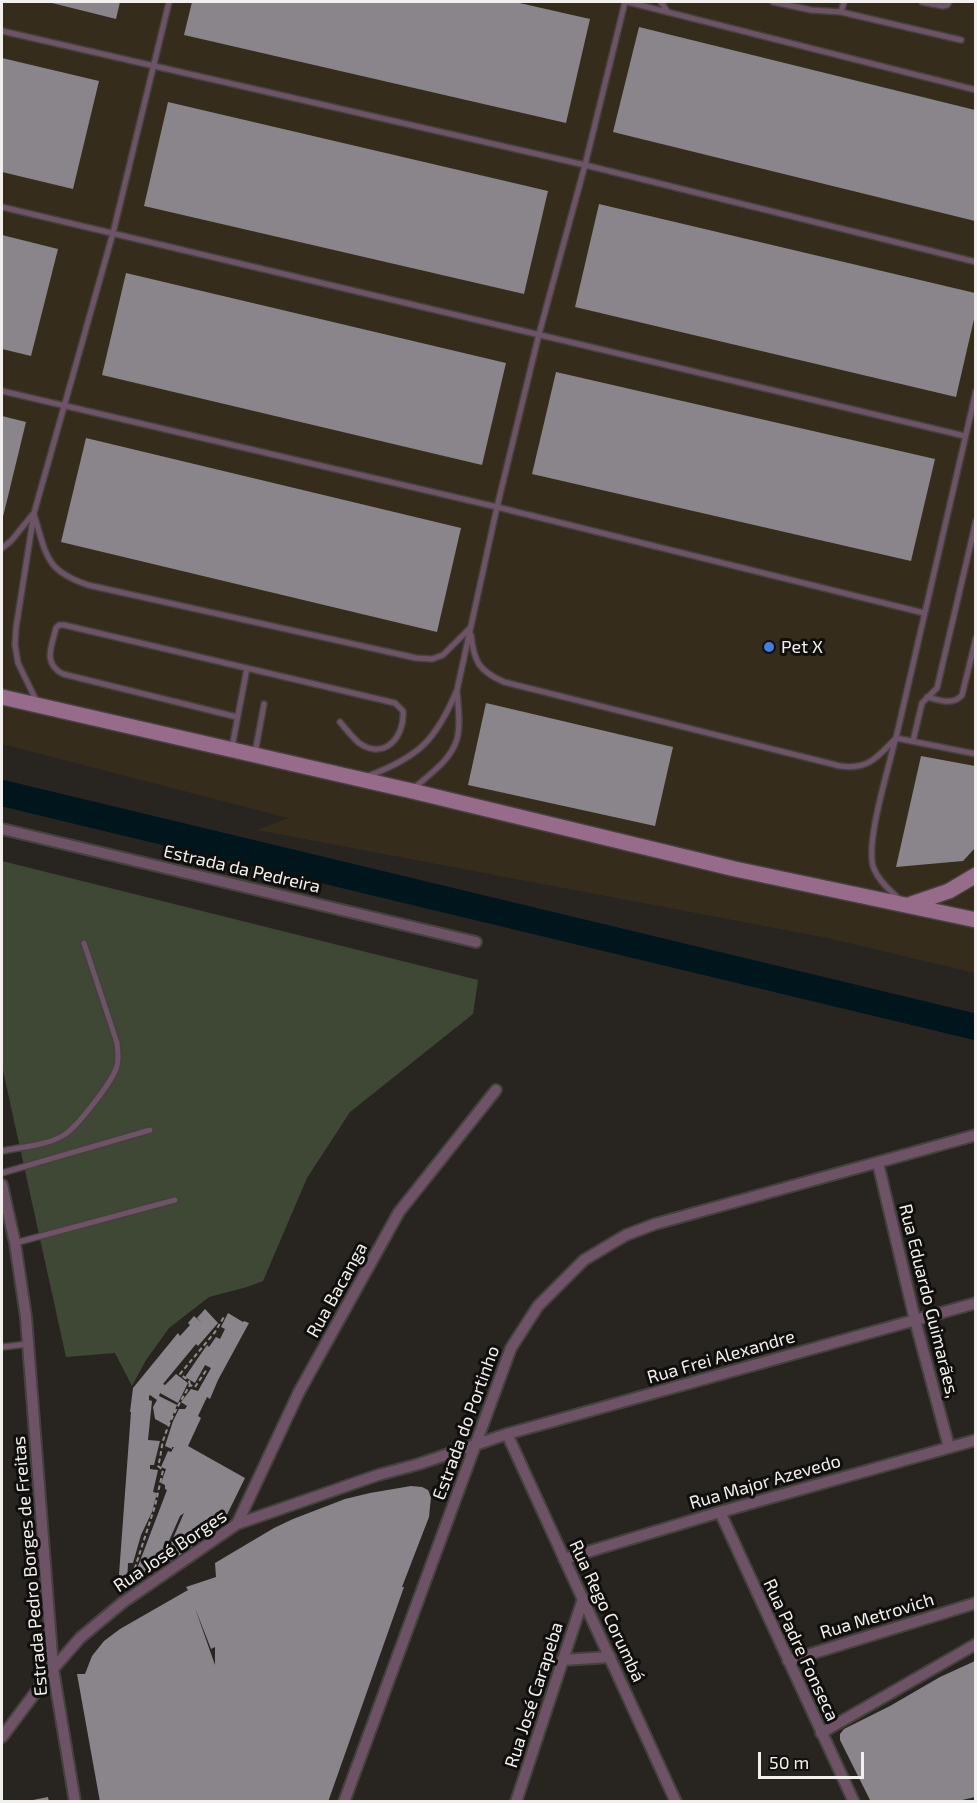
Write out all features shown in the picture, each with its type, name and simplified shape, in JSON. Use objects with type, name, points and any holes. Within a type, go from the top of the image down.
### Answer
[{"type":"street","points":[[2,697],[361,779],[735,869],[975,920]]},
{"type":"street","name":"Estrada da Pedreira","points":[[2,829],[476,942]]},
{"type":"street","points":[[906,905],[949,891],[975,875]]},
{"type":"street","name":"Rua Bacanga","points":[[237,1524],[299,1392],[399,1212],[496,1090]]},
{"type":"street","name":"Estrada do Portinho","points":[[344,1802],[511,1348],[538,1306],[584,1260],[626,1235],[655,1224],[975,1136]]},
{"type":"street","name":"Rua Eduardo Guimarães,","points":[[878,1163],[915,1320],[949,1447]]},
{"type":"street","name":"Estrada Pedro Borges de Freitas","points":[[2,1185],[15,1243],[26,1317],[53,1670],[75,1802]]},
{"type":"street","name":"Rua Frei Alexandre","points":[[476,1446],[507,1434],[975,1303]]},
{"type":"street","name":"Rua Rego Corumbá","points":[[507,1434],[676,1802]]},
{"type":"street","name":"Rua Major Azevedo","points":[[564,1558],[975,1440]]},
{"type":"street","name":"Rua José Borges","points":[[2,1737],[53,1670],[81,1638],[130,1598],[237,1524],[378,1475],[476,1446]]},
{"type":"street","name":"Rua Padre Fonseca","points":[[720,1512],[854,1802]]},
{"type":"street","name":"Rua José Carapeba","points":[[516,1802],[583,1599]]},
{"type":"street","name":"Rua Metrovich","points":[[788,1660],[975,1603]]},
{"type":"street","points":[[821,1733],[975,1644]]},
{"type":"street","points":[[562,1660],[610,1657]]},
{"type":"lane","points":[[39,707],[18,663],[15,645],[34,513],[113,233],[169,2]]},
{"type":"lane","points":[[361,779],[394,766],[417,752],[435,734],[457,690],[497,507],[539,334],[627,2],[975,90]]},
{"type":"lane","points":[[661,2],[667,11]]},
{"type":"lane","points":[[773,2],[812,10],[841,12],[961,40]]},
{"type":"lane","points":[[841,12],[844,2]]},
{"type":"lane","points":[[922,2],[943,6],[949,2]]},
{"type":"lane","points":[[2,31],[585,165],[975,262]]},
{"type":"lane","points":[[2,207],[965,436]]},
{"type":"lane","points":[[2,391],[497,507],[924,614]]},
{"type":"lane","points":[[906,905],[881,882],[873,868],[871,851],[873,833],[975,391]]},
{"type":"lane","points":[[2,548],[11,541],[34,513]]},
{"type":"lane","points":[[34,513],[48,560],[60,572],[88,585],[416,658],[432,659],[443,655],[470,628]]},
{"type":"lane","points":[[913,741],[922,703],[937,688],[975,521]]},
{"type":"lane","points":[[237,717],[63,674],[52,666],[50,653],[56,628],[64,625],[395,703],[403,711],[404,718],[399,736],[389,746],[381,748],[359,743],[340,722]]},
{"type":"lane","points":[[470,628],[473,654],[478,666],[490,676],[504,682],[840,766],[863,766],[873,761],[896,738]]},
{"type":"lane","points":[[927,697],[952,702],[958,700],[962,695],[975,638]]},
{"type":"lane","points":[[231,749],[247,668]]},
{"type":"lane","points":[[412,791],[452,752],[458,737],[457,690]]},
{"type":"lane","points":[[255,755],[264,704]]},
{"type":"lane","points":[[896,738],[975,754]]},
{"type":"lane","points":[[2,1151],[52,1141],[63,1136],[75,1126],[110,1080],[117,1067],[117,1043],[84,943]]},
{"type":"lane","points":[[2,1173],[150,1130]]},
{"type":"lane","points":[[15,1243],[175,1200]]},
{"type":"lane","points":[[2,1347],[28,1344]]},
{"type":"path","points":[[207,1369],[195,1387],[180,1374],[215,1332],[225,1315]]},
{"type":"path","points":[[130,1598],[130,1579],[154,1506],[163,1470],[158,1466],[163,1441],[171,1420],[190,1385]]},
{"type":"shaded area","points":[[2,2],[975,2],[975,973],[828,938],[257,830],[288,818],[2,744]]},
{"type":"green space","points":[[2,861],[478,980],[473,1014],[350,1112],[307,1178],[263,1281],[209,1297],[169,1328],[146,1360],[132,1386],[115,1353],[66,1357],[2,1066]]},
{"type":"building","points":[[48,2],[120,2],[116,19]]},
{"type":"building","points":[[192,2],[515,2],[590,19],[566,123],[184,35]]},
{"type":"building","points":[[639,27],[975,110],[975,221],[613,132]]},
{"type":"building","points":[[2,58],[99,81],[73,189],[2,172]]},
{"type":"building","points":[[168,102],[548,191],[524,294],[144,206]]},
{"type":"building","points":[[599,204],[975,293],[975,315],[956,397],[575,307]]},
{"type":"building","points":[[2,235],[58,249],[31,356],[2,349]]},
{"type":"building","points":[[126,273],[506,363],[482,465],[102,375]]},
{"type":"building","points":[[556,372],[935,459],[911,561],[532,474]]},
{"type":"building","points":[[2,416],[26,422],[2,521]]},
{"type":"building","points":[[86,438],[461,528],[437,632],[61,542]]},
{"type":"building","points":[[486,703],[673,747],[655,826],[468,785]]},
{"type":"building","points":[[921,756],[975,766],[975,848],[963,861],[896,867]]},
{"type":"building","points":[[205,1309],[218,1323],[198,1346],[196,1344],[163,1384],[165,1385],[176,1374],[188,1383],[178,1403],[160,1393],[159,1396],[177,1405],[168,1426],[155,1419],[153,1407],[157,1400],[149,1396],[149,1400],[152,1401],[148,1440],[160,1441],[154,1465],[150,1465],[150,1469],[158,1470],[153,1492],[157,1493],[133,1563],[128,1563],[127,1583],[118,1588],[133,1388],[178,1333],[180,1336],[190,1325],[188,1323],[194,1316],[202,1323],[197,1318]]},
{"type":"building","points":[[228,1313],[249,1323],[210,1399],[207,1397],[198,1416],[201,1418],[188,1446],[245,1478],[217,1535],[161,1566],[184,1513],[180,1516],[157,1568],[132,1582],[167,1490],[161,1483],[166,1469],[161,1467],[168,1451],[171,1452],[174,1447],[172,1449],[165,1446],[173,1421],[179,1409],[185,1409],[187,1406],[181,1402],[191,1389],[198,1391],[211,1368],[205,1365],[195,1383],[185,1377],[207,1345],[209,1347],[216,1337],[220,1339],[225,1329],[221,1327]]},
{"type":"building","points":[[411,1486],[422,1487],[428,1490],[431,1497],[429,1517],[402,1587],[404,1587],[328,1802],[100,1802],[77,1674],[85,1674],[92,1656],[104,1641],[120,1629],[188,1590],[186,1587],[216,1577],[215,1563],[274,1528],[345,1499]],"holes":[[[195,1608],[211,1649],[215,1647],[215,1665]]]},
{"type":"building","points":[[975,1661],[975,1797],[954,1802],[871,1802],[840,1740],[840,1734],[844,1729],[940,1677]]},
{"type":"building","points":[[48,1797],[49,1802],[33,1802],[33,1800]]},
{"type":"waterway","points":[[2,793],[976,1027]]},
{"type":"place","name":"Pet X","points":[[769,647]]}]
